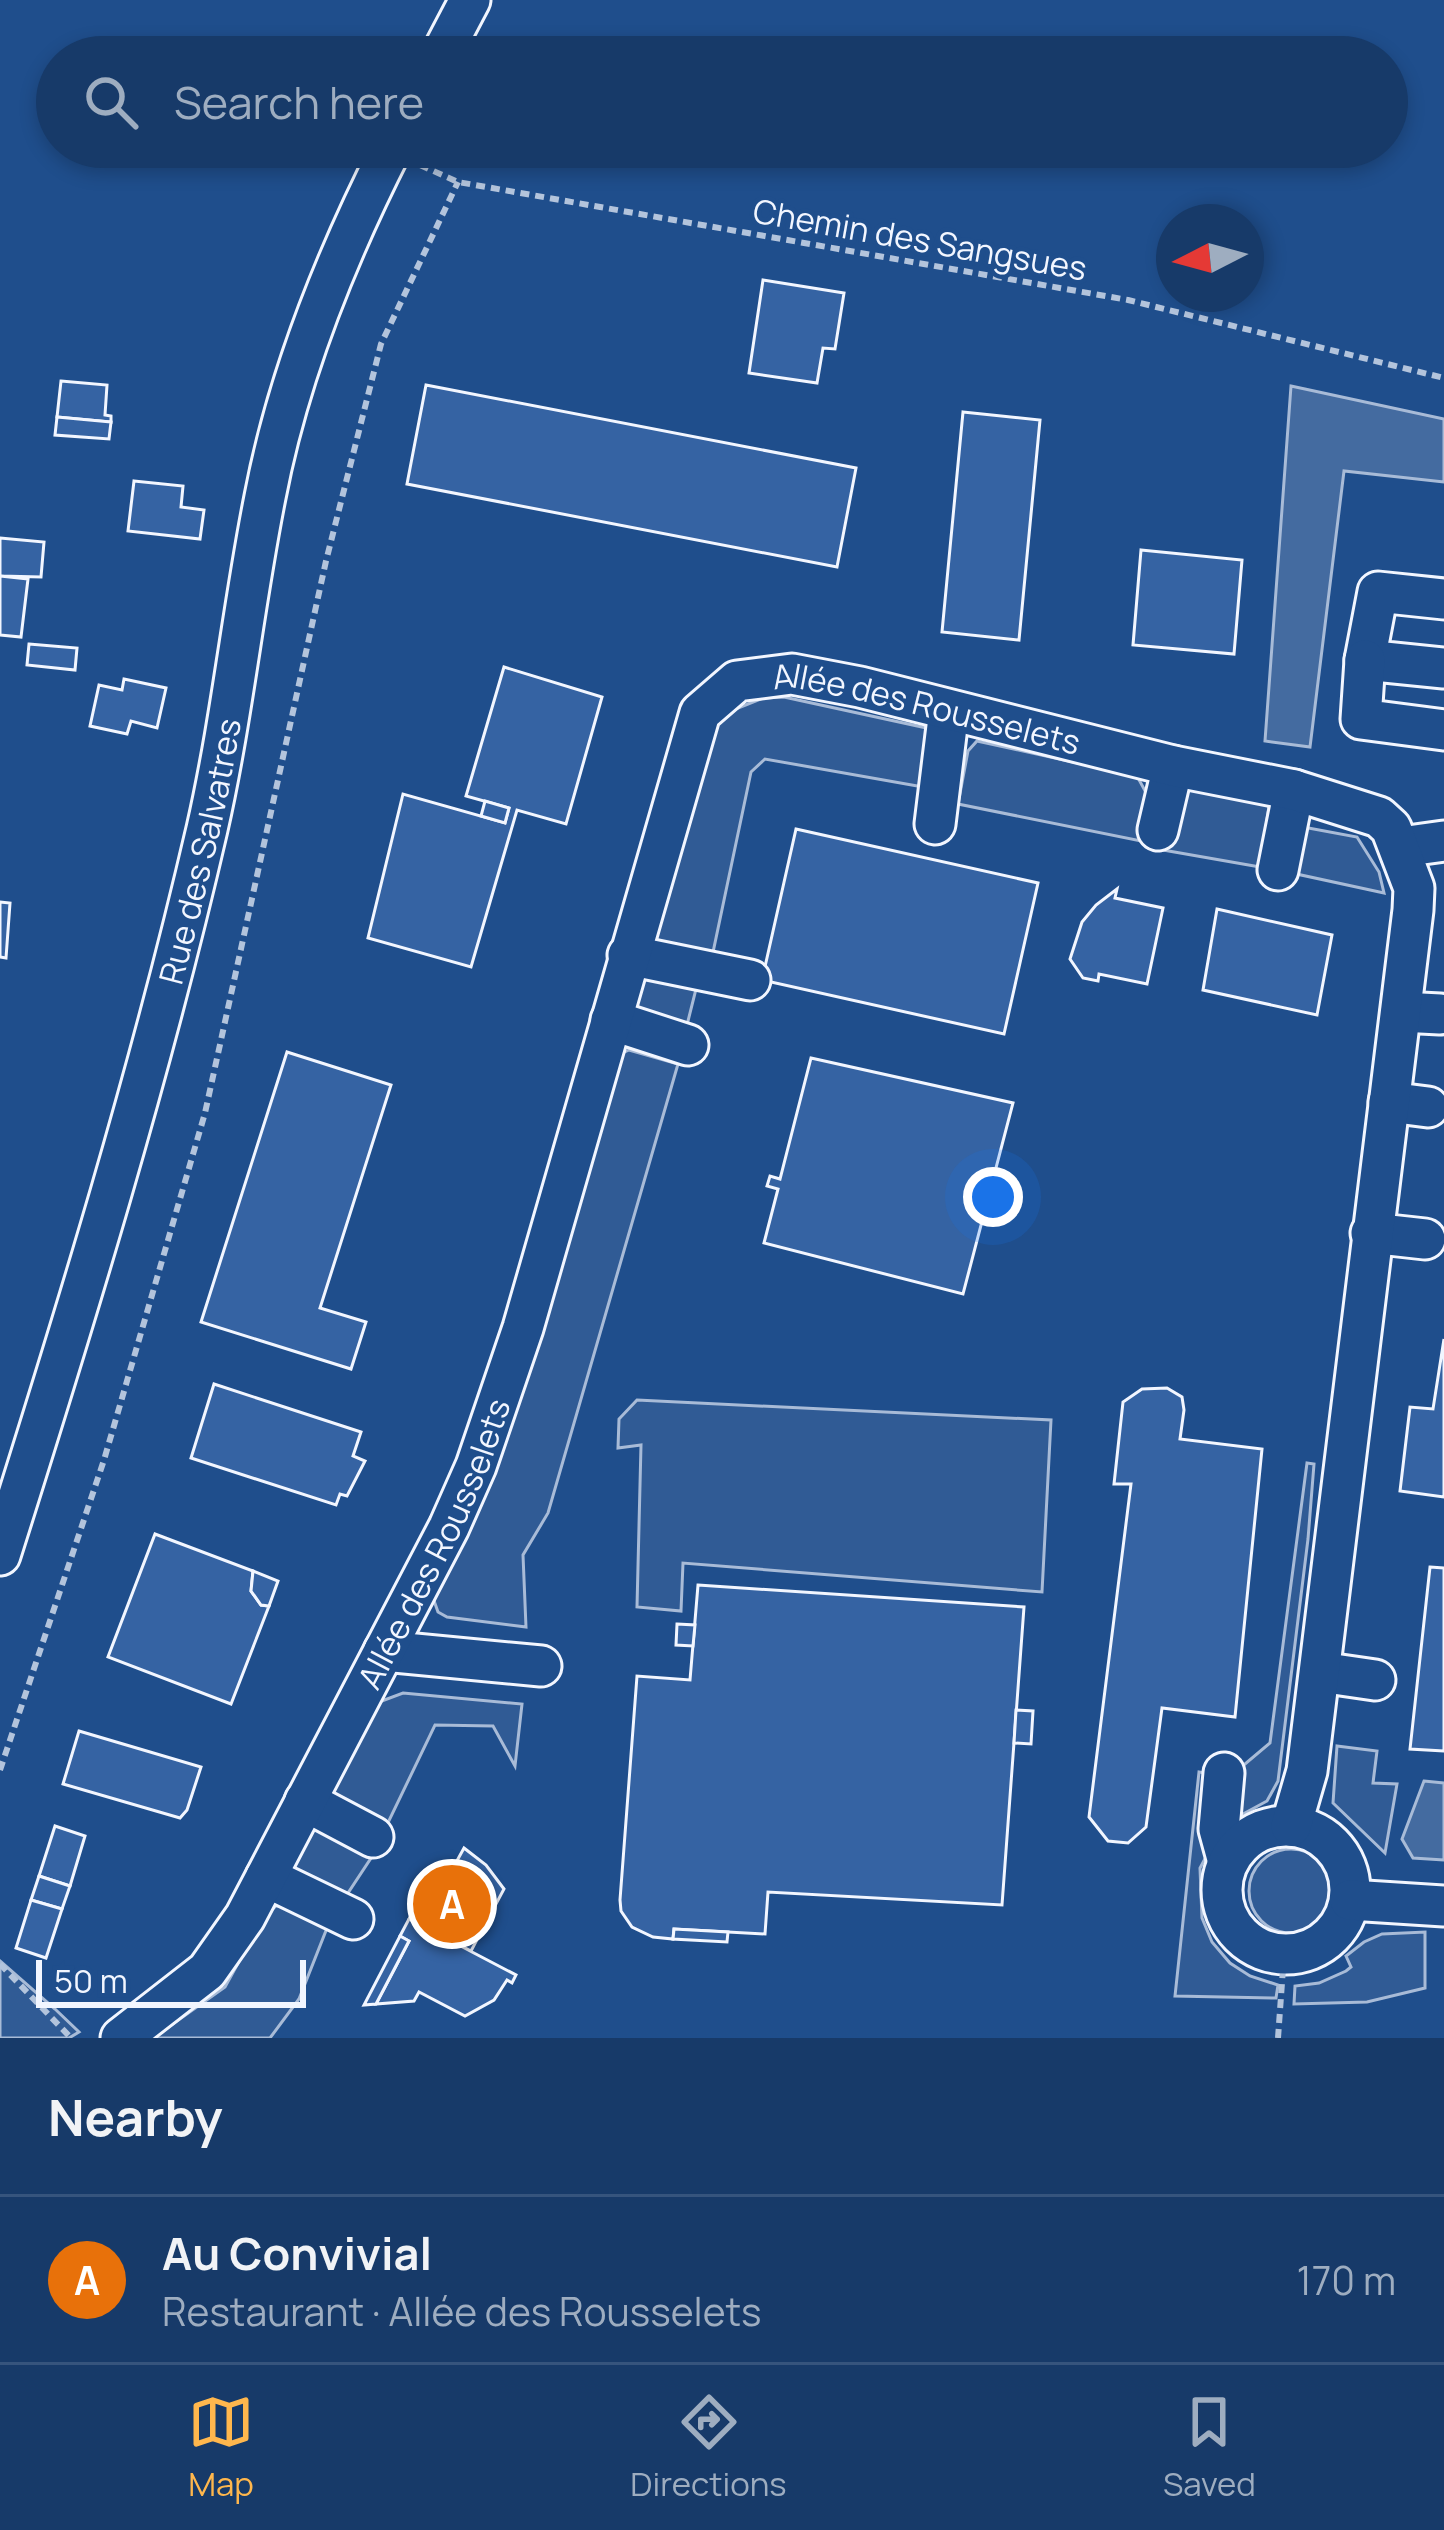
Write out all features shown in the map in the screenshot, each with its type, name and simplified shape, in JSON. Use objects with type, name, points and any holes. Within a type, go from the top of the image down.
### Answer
[{"type":"street","points":[[451,36],[470,0]]},
{"type":"street","name":"Rue des Salvatres","points":[[0,1555],[107,1215],[163,1012],[208,822],[265,493],[331,278],[381,168]]},
{"type":"street","points":[[1444,599],[1378,592],[1365,660],[1361,719],[1444,730]]},
{"type":"street","points":[[1365,660],[1444,668]]},
{"type":"street","name":"Allée des Rousselets","points":[[121,2038],[207,1971],[245,1917],[476,1466],[523,1328],[700,713],[737,681],[794,664],[949,710],[1173,766],[1294,790],[1379,818],[1401,847]]},
{"type":"street","points":[[934,824],[949,710]]},
{"type":"street","points":[[1158,830],[1173,766]]},
{"type":"street","points":[[1277,870],[1294,790]]},
{"type":"street","points":[[1291,1826],[1307,1771],[1371,1233],[1408,1104],[1421,1013],[1414,888],[1401,847],[1444,841]]},
{"type":"street","points":[[628,955],[750,980]]},
{"type":"street","points":[[610,1020],[688,1045]]},
{"type":"street","points":[[1371,1233],[1425,1239]]},
{"type":"street","points":[[384,1651],[541,1666]]},
{"type":"street","points":[[1320,1672],[1375,1680]]},
{"type":"street","points":[[1224,1773],[1219,1829],[1228,1862]]},
{"type":"street","points":[[305,1801],[374,1837]]},
{"type":"street","points":[[1291,1826],[1312,1831],[1343,1859],[1350,1900],[1334,1934],[1303,1953],[1284,1955],[1263,1951],[1231,1924],[1223,1904],[1222,1882],[1228,1862],[1254,1834],[1291,1826]]},
{"type":"street","points":[[266,1877],[353,1918]]},
{"type":"street","points":[[1350,1900],[1437,1906]]},
{"type":"path","name":"Chemin des Sangsues","points":[[429,168],[458,182],[1128,300],[1444,378]]},
{"type":"path","points":[[0,1770],[104,1460],[205,1113],[326,561],[381,344],[458,182]]},
{"type":"path","points":[[1279,2038],[1284,1955]]},
{"type":"path","points":[[0,1964],[71,2038]]},
{"type":"shaded area","points":[[1291,386],[1444,419],[1444,482],[1344,471],[1310,747],[1265,741]]},
{"type":"shaded area","points":[[784,697],[931,729],[923,787],[765,759],[751,772],[712,957],[649,939],[704,737],[728,712],[763,698]]},
{"type":"shaded area","points":[[977,741],[1137,776],[1149,798],[1146,842],[958,804],[968,751]]},
{"type":"shaded area","points":[[1182,782],[1269,806],[1260,867],[1163,850],[1171,794]]},
{"type":"shaded area","points":[[1303,827],[1357,837],[1379,872],[1384,893],[1292,873]]},
{"type":"shaded area","points":[[652,975],[698,981],[686,1029],[637,1012],[630,995],[635,981]]},
{"type":"shaded area","points":[[629,1050],[678,1064],[548,1513],[523,1555],[526,1627],[447,1617],[438,1612],[432,1595],[616,1056]]},
{"type":"shaded area","points":[[637,1400],[1051,1420],[1042,1592],[683,1563],[681,1611],[637,1607],[641,1445],[618,1448],[619,1419]]},
{"type":"shaded area","points":[[1307,1463],[1314,1464],[1308,1539],[1278,1781],[1267,1801],[1232,1820],[1239,1769],[1270,1743]]},
{"type":"shaded area","points":[[403,1693],[522,1704],[515,1766],[493,1726],[435,1725],[385,1829],[327,1795],[379,1702]]},
{"type":"shaded area","points":[[1337,1746],[1377,1751],[1373,1783],[1397,1784],[1385,1853],[1333,1803]]},
{"type":"shaded area","points":[[1199,1772],[1212,1774],[1207,1855],[1200,1868],[1202,1918],[1212,1942],[1230,1963],[1278,1985],[1276,1998],[1175,1996]]},
{"type":"shaded area","points":[[1424,1781],[1444,1783],[1444,1860],[1413,1858],[1402,1839]]},
{"type":"shaded area","points":[[314,1827],[373,1855],[344,1899],[292,1870]]},
{"type":"shaded area","points":[[1291,1849],[1320,1862],[1333,1891],[1320,1920],[1291,1933],[1262,1920],[1249,1891],[1262,1862]]},
{"type":"shaded area","points":[[292,1905],[327,1928],[299,1999],[270,2038],[153,2038],[225,1987],[263,1918],[276,1906]]},
{"type":"shaded area","points":[[1425,1932],[1425,1988],[1367,2002],[1294,2004],[1295,1986],[1319,1983],[1346,1971],[1351,1967],[1346,1956],[1364,1942],[1382,1934]]},
{"type":"shaded area","points":[[0,1961],[79,2032],[69,2038],[0,2038]]},
{"type":"building","points":[[763,280],[844,293],[835,349],[823,348],[817,383],[749,373]]},
{"type":"building","points":[[61,381],[107,385],[105,415],[111,416],[111,422],[57,417]]},
{"type":"building","points":[[426,385],[856,468],[837,567],[407,484]]},
{"type":"building","points":[[963,412],[1040,420],[1019,640],[942,632]]},
{"type":"building","points":[[57,417],[111,422],[109,439],[55,435]]},
{"type":"building","points":[[134,481],[183,486],[181,507],[204,510],[200,539],[128,531]]},
{"type":"building","points":[[0,538],[44,542],[41,577],[0,576]]},
{"type":"building","points":[[1141,550],[1242,560],[1234,654],[1133,645]]},
{"type":"building","points":[[0,576],[28,579],[21,637],[0,635]]},
{"type":"building","points":[[29,644],[77,648],[75,670],[27,665]]},
{"type":"building","points":[[504,667],[602,697],[566,824],[517,810],[471,967],[368,938],[403,794],[505,823],[509,808],[466,796]]},
{"type":"building","points":[[124,679],[166,688],[157,728],[131,721],[127,734],[90,726],[99,685],[122,690]]},
{"type":"building","points":[[485,801],[509,808],[505,823],[481,816]]},
{"type":"building","points":[[796,829],[1038,883],[1004,1034],[762,980]]},
{"type":"building","points":[[1117,889],[1115,898],[1163,908],[1147,984],[1099,974],[1098,981],[1083,978],[1070,959],[1082,922]]},
{"type":"building","points":[[0,902],[10,903],[6,958],[0,957]]},
{"type":"building","points":[[1217,909],[1332,935],[1317,1015],[1203,990]]},
{"type":"building","points":[[287,1052],[391,1085],[320,1308],[366,1322],[351,1369],[201,1322]]},
{"type":"building","points":[[811,1058],[1013,1103],[963,1294],[764,1243],[778,1189],[767,1186],[770,1176],[780,1179]]},
{"type":"building","points":[[1444,1339],[1444,1497],[1400,1491],[1410,1407],[1433,1409]]},
{"type":"building","points":[[214,1384],[361,1432],[353,1456],[365,1461],[347,1496],[340,1494],[336,1505],[191,1458]]},
{"type":"building","points":[[1167,1388],[1182,1397],[1180,1439],[1262,1449],[1235,1717],[1162,1708],[1146,1827],[1128,1843],[1108,1841],[1089,1817],[1131,1484],[1114,1484],[1123,1402],[1142,1389]]},
{"type":"building","points":[[155,1534],[253,1571],[251,1591],[261,1605],[269,1606],[231,1704],[108,1657]]},
{"type":"building","points":[[1430,1567],[1444,1568],[1444,1751],[1410,1749]]},
{"type":"building","points":[[253,1571],[278,1581],[269,1606],[261,1605],[251,1591]]},
{"type":"building","points":[[698,1585],[1024,1607],[1002,1905],[768,1892],[765,1934],[674,1929],[673,1939],[653,1937],[632,1927],[620,1900],[637,1676],[690,1680]]},
{"type":"building","points":[[677,1624],[695,1625],[693,1646],[676,1645]]},
{"type":"building","points":[[1016,1710],[1033,1711],[1031,1744],[1014,1743]]},
{"type":"building","points":[[79,1731],[201,1767],[187,1810],[180,1818],[63,1784]]},
{"type":"building","points":[[55,1826],[85,1836],[70,1886],[39,1876]]},
{"type":"building","points":[[464,1848],[486,1865],[504,1889],[471,1951],[409,1919],[434,1872],[447,1879]]},
{"type":"building","points":[[39,1876],[70,1886],[62,1909],[31,1900]]},
{"type":"building","points":[[31,1900],[62,1909],[46,1958],[16,1948]]},
{"type":"building","points":[[409,1919],[516,1975],[512,1983],[507,1980],[494,2000],[465,2016],[419,1992],[414,2001],[376,2004],[409,1941],[400,1936]]},
{"type":"building","points":[[674,1929],[728,1932],[727,1942],[673,1939]]},
{"type":"building","points":[[400,1936],[409,1941],[376,2004],[364,2005]]},
{"type":"place","name":"Au Convivial","points":[[452,1904]]}]
